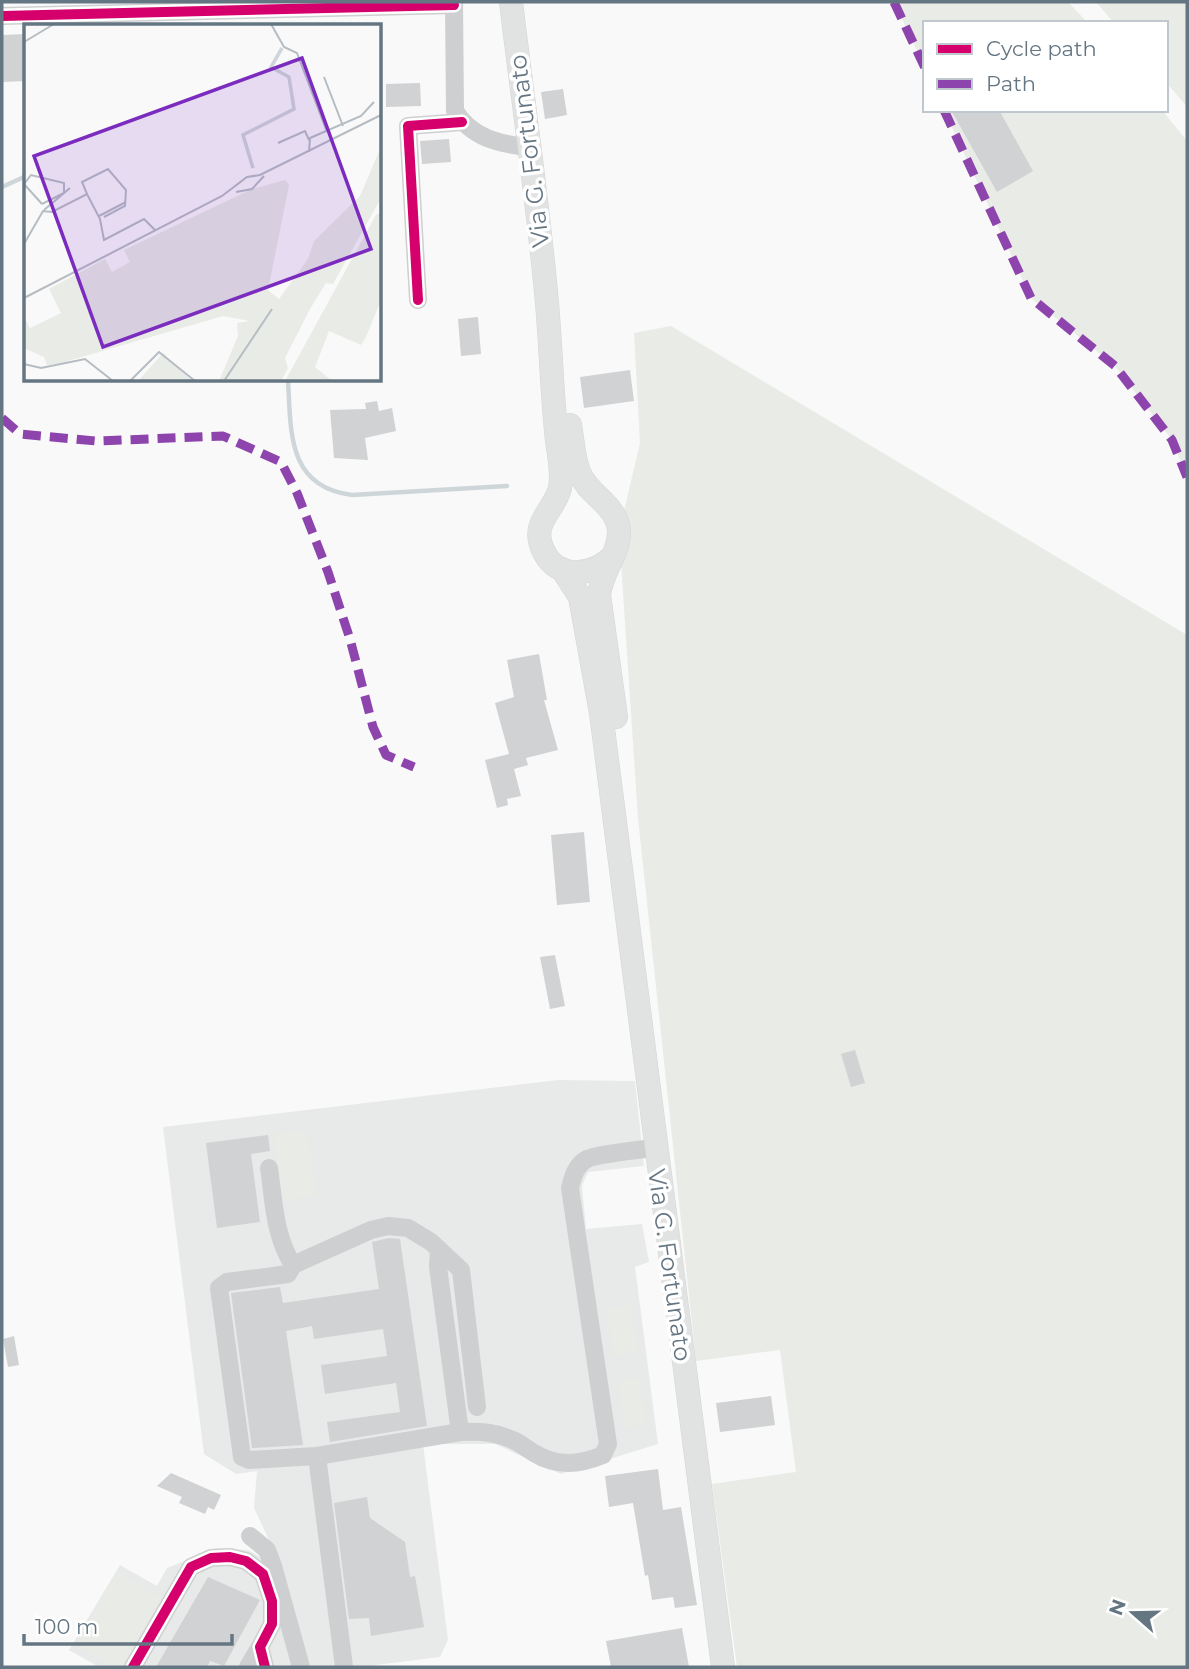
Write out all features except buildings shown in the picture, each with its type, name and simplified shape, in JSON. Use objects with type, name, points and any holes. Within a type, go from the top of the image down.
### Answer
[{"type":"main road","name":"Via G. Fortunato","points":[[510,2],[547,300]]},
{"type":"main road","points":[[547,300],[579,473],[588,487],[610,507],[619,532],[617,545],[600,583],[598,594],[623,774],[621,863]]},
{"type":"main road","points":[[547,300],[560,489],[544,515],[540,540],[544,552],[552,562],[575,573],[601,567],[611,558]]},
{"type":"main road","points":[[552,505],[562,497],[574,494],[587,494],[599,499]]},
{"type":"main road","points":[[562,569],[580,597],[601,713],[621,863]]},
{"type":"main road","name":"Via G. Fortunato","points":[[621,863],[655,1148],[723,1667]]},
{"type":"street","points":[[2,16],[454,3],[455,111],[462,122],[497,143],[528,147]]},
{"type":"street","points":[[418,300],[408,126],[462,122]]},
{"type":"street","points":[[477,1407],[460,1270],[439,1249],[408,1228],[388,1226],[370,1230],[293,1265],[288,1275],[227,1282],[219,1288],[242,1457],[249,1460],[317,1456],[460,1432],[482,1431],[517,1442],[547,1460],[566,1464],[587,1461],[603,1455],[608,1444],[570,1188],[579,1165],[589,1157],[655,1148]]},
{"type":"street","points":[[269,1168],[277,1230],[282,1247],[293,1265]]},
{"type":"street","points":[[439,1249],[438,1267],[460,1432]]},
{"type":"street","points":[[317,1456],[344,1667]]},
{"type":"street","points":[[250,1536],[267,1550],[301,1667]]},
{"type":"street","points":[[133,1667],[191,1567],[211,1558],[230,1557],[246,1561],[263,1574],[272,1601],[272,1625],[248,1667]]},
{"type":"street","points":[[260,1647],[265,1667]]},
{"type":"shaded area","points":[[894,2],[1068,2],[1086,21],[923,21],[923,64]]},
{"type":"shaded area","points":[[1096,2],[1187,2],[1187,107],[1168,84],[1168,21],[1112,21]]},
{"type":"shaded area","points":[[945,112],[1164,112],[1187,141],[1187,477],[1172,440],[1115,366],[1031,298]]},
{"type":"shaded area","points":[[671,326],[1187,635],[1187,1667],[737,1667],[712,1484],[796,1472],[780,1350],[696,1361],[638,818],[619,532],[640,443],[634,333]]},
{"type":"shaded area","points":[[558,1080],[635,1081],[644,1166],[588,1172],[582,1186],[586,1229],[642,1224],[649,1262],[635,1267],[658,1444],[561,1474],[495,1444],[423,1444],[448,1640],[440,1657],[360,1667],[308,1667],[276,1555],[254,1508],[257,1471],[236,1474],[204,1454],[163,1127]]},
{"type":"shaded area","points":[[306,1129],[317,1195],[284,1201],[273,1135]]},
{"type":"shaded area","points":[[630,1305],[638,1352],[614,1356],[606,1309]]},
{"type":"shaded area","points":[[639,1377],[646,1424],[625,1428],[618,1381]]},
{"type":"shaded area","points":[[216,1548],[248,1550],[268,1562],[297,1667],[99,1667],[69,1650],[120,1565],[157,1586],[167,1568]]},
{"type":"shaded area","points":[[117,1572],[161,1598],[121,1667],[114,1667],[75,1645]]},
{"type":"waterway","points":[[2,187],[24,177]]},
{"type":"waterway","points":[[288,382],[292,437],[297,454],[304,469],[315,481],[331,490],[352,495],[507,486]]},
{"type":"marked path","points":[[894,2],[923,64]]},
{"type":"marked path","points":[[945,112],[1031,298],[1115,366],[1172,440],[1187,477]]},
{"type":"marked path","points":[[2,418],[20,434],[96,441],[223,436],[281,462],[297,493],[328,572],[350,639],[373,727],[386,755],[414,767]]},
{"type":"cycle path","points":[[2,16],[454,5]]},
{"type":"cycle path","points":[[418,300],[408,126],[462,122]]},
{"type":"cycle path","points":[[133,1667],[191,1567],[211,1558],[230,1557],[246,1561],[263,1574],[272,1601],[272,1624],[260,1647],[265,1667]]}]
